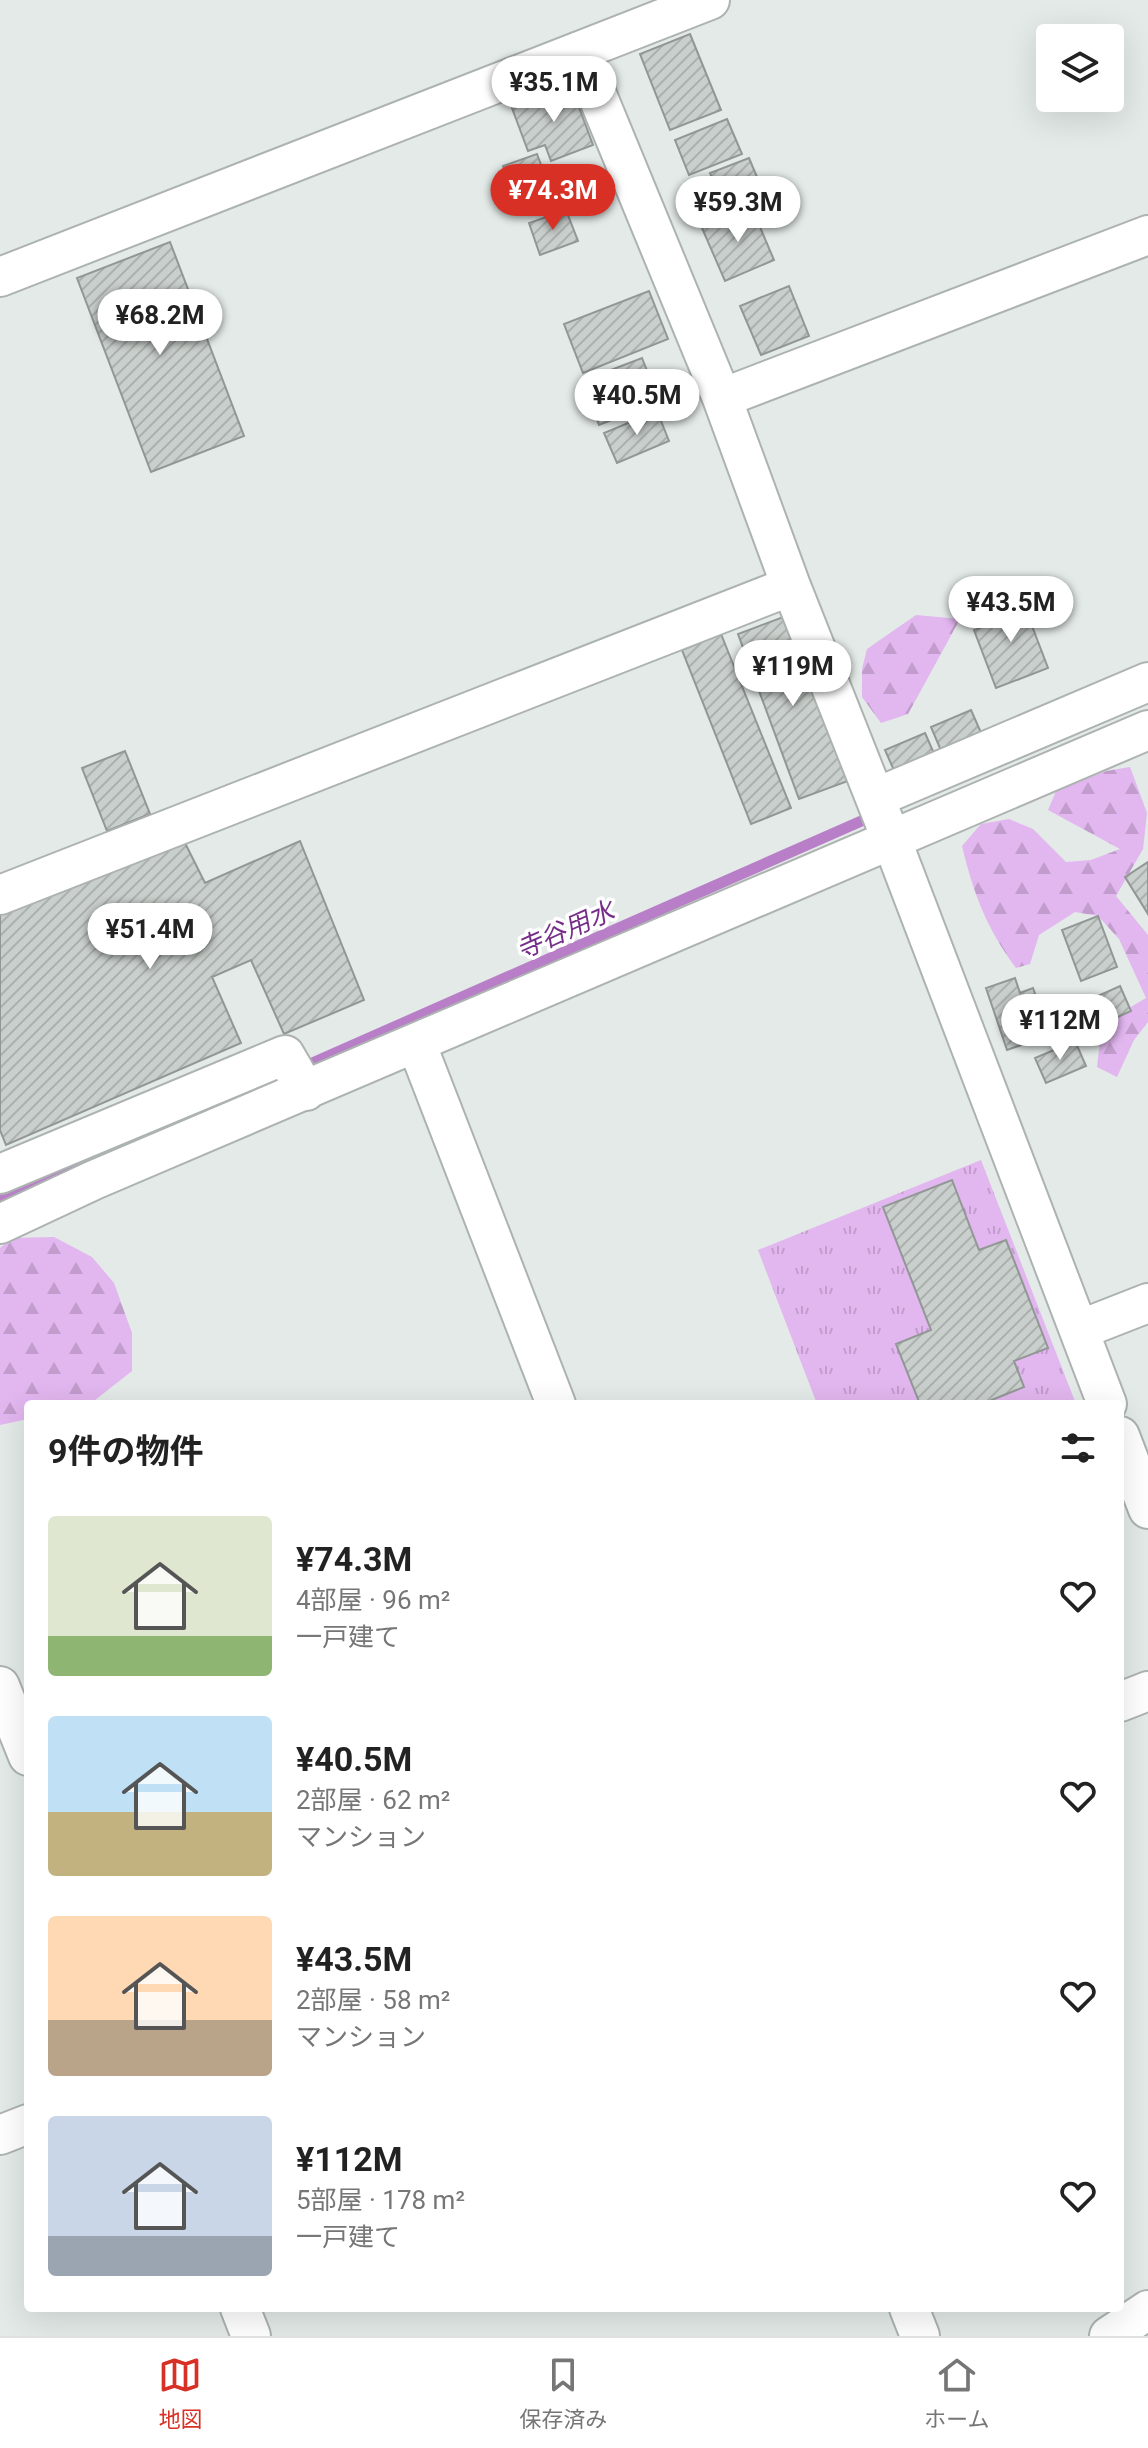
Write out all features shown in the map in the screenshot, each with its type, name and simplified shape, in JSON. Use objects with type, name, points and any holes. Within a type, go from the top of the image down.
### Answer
[{"type":"street","points":[[0,277],[710,0]]},
{"type":"street","points":[[579,51],[722,398],[791,586],[1105,1400]]},
{"type":"street","points":[[722,398],[1148,235]]},
{"type":"street","points":[[0,895],[791,586]]},
{"type":"street","points":[[875,798],[1148,682]]},
{"type":"street","points":[[0,1224],[94,1180],[417,1045],[1148,730]]},
{"type":"street","points":[[417,1045],[554,1400]]},
{"type":"street","points":[[0,1174],[285,1055],[306,1091]]},
{"type":"street","points":[[1079,1330],[1148,1303]]},
{"type":"street","points":[[1124,1446],[1148,1509]]},
{"type":"street","points":[[0,1686],[24,1746]]},
{"type":"street","points":[[1124,1700],[1148,1691]]},
{"type":"street","points":[[0,2135],[24,2126]]},
{"type":"street","points":[[1109,2336],[1148,2310]]},
{"type":"street","points":[[242,2312],[251,2336]]},
{"type":"street","points":[[911,2312],[920,2336]]},
{"type":"green space","points":[[916,615],[960,619],[908,714],[881,723],[862,697],[862,669],[867,649]]},
{"type":"green space","points":[[1130,767],[1147,813],[1143,849],[1116,896],[1148,935],[1148,1022],[1134,1040],[1117,1077],[1097,1067],[1102,1024],[1146,998],[1119,939],[1098,916],[1075,912],[1039,935],[1030,964],[1016,968],[982,910],[962,846],[981,824],[1009,819],[1033,829],[1066,862],[1091,860],[1120,849],[1048,810],[1056,791],[1106,771]]},
{"type":"green space","points":[[981,1160],[1074,1400],[815,1400],[758,1250]]},
{"type":"green space","points":[[54,1237],[92,1257],[114,1283],[132,1333],[132,1371],[95,1400],[24,1400],[24,1420],[0,1425],[0,1248],[11,1238]]},
{"type":"building","points":[[690,34],[721,110],[670,130],[640,54]]},
{"type":"building","points":[[571,86],[593,145],[551,161],[545,145],[528,151],[512,108]]},
{"type":"building","points":[[727,119],[742,154],[689,175],[675,140]]},
{"type":"building","points":[[537,154],[543,170],[552,167],[559,187],[516,203],[503,166]]},
{"type":"building","points":[[749,158],[762,189],[723,204],[710,173]]},
{"type":"building","points":[[751,206],[774,260],[725,281],[702,228]]},
{"type":"building","points":[[566,210],[578,241],[540,255],[529,223]]},
{"type":"building","points":[[170,242],[244,436],[151,472],[77,278]]},
{"type":"building","points":[[789,286],[809,336],[761,355],[740,306]]},
{"type":"building","points":[[649,291],[668,339],[583,373],[564,324]]},
{"type":"building","points":[[642,358],[659,401],[599,425],[582,381]]},
{"type":"building","points":[[657,411],[669,441],[617,463],[604,433]]},
{"type":"building","points":[[1021,597],[1048,668],[996,688],[974,630],[994,623],[989,609]]},
{"type":"building","points":[[786,616],[848,781],[799,799],[738,634]]},
{"type":"building","points":[[721,634],[791,808],[751,824],[682,650]]},
{"type":"building","points":[[971,710],[982,735],[942,753],[931,727]]},
{"type":"building","points":[[925,733],[936,758],[896,775],[885,750]]},
{"type":"building","points":[[125,751],[150,814],[107,831],[82,768]]},
{"type":"building","points":[[176,825],[205,883],[300,841],[364,1000],[284,1034],[251,960],[212,977],[241,1043],[6,1145],[0,1130],[0,895]]},
{"type":"building","points":[[1148,862],[1148,914],[1125,877]]},
{"type":"building","points":[[1098,916],[1117,967],[1081,981],[1062,930]]},
{"type":"building","points":[[1015,978],[1020,993],[1033,988],[1050,1035],[1007,1050],[986,988]]},
{"type":"building","points":[[1120,986],[1131,1011],[1091,1029],[1080,1004]]},
{"type":"building","points":[[1075,1041],[1086,1066],[1046,1083],[1035,1058]]},
{"type":"building","points":[[952,1180],[979,1250],[1006,1240],[1048,1348],[1014,1361],[1024,1387],[992,1400],[918,1400],[896,1344],[931,1330],[883,1207]]},
{"type":"waterway","name":"寺谷用水","points":[[301,1068],[875,815]]},
{"type":"waterway","name":"寺谷用水","points":[[0,1201],[271,1081]]}]
